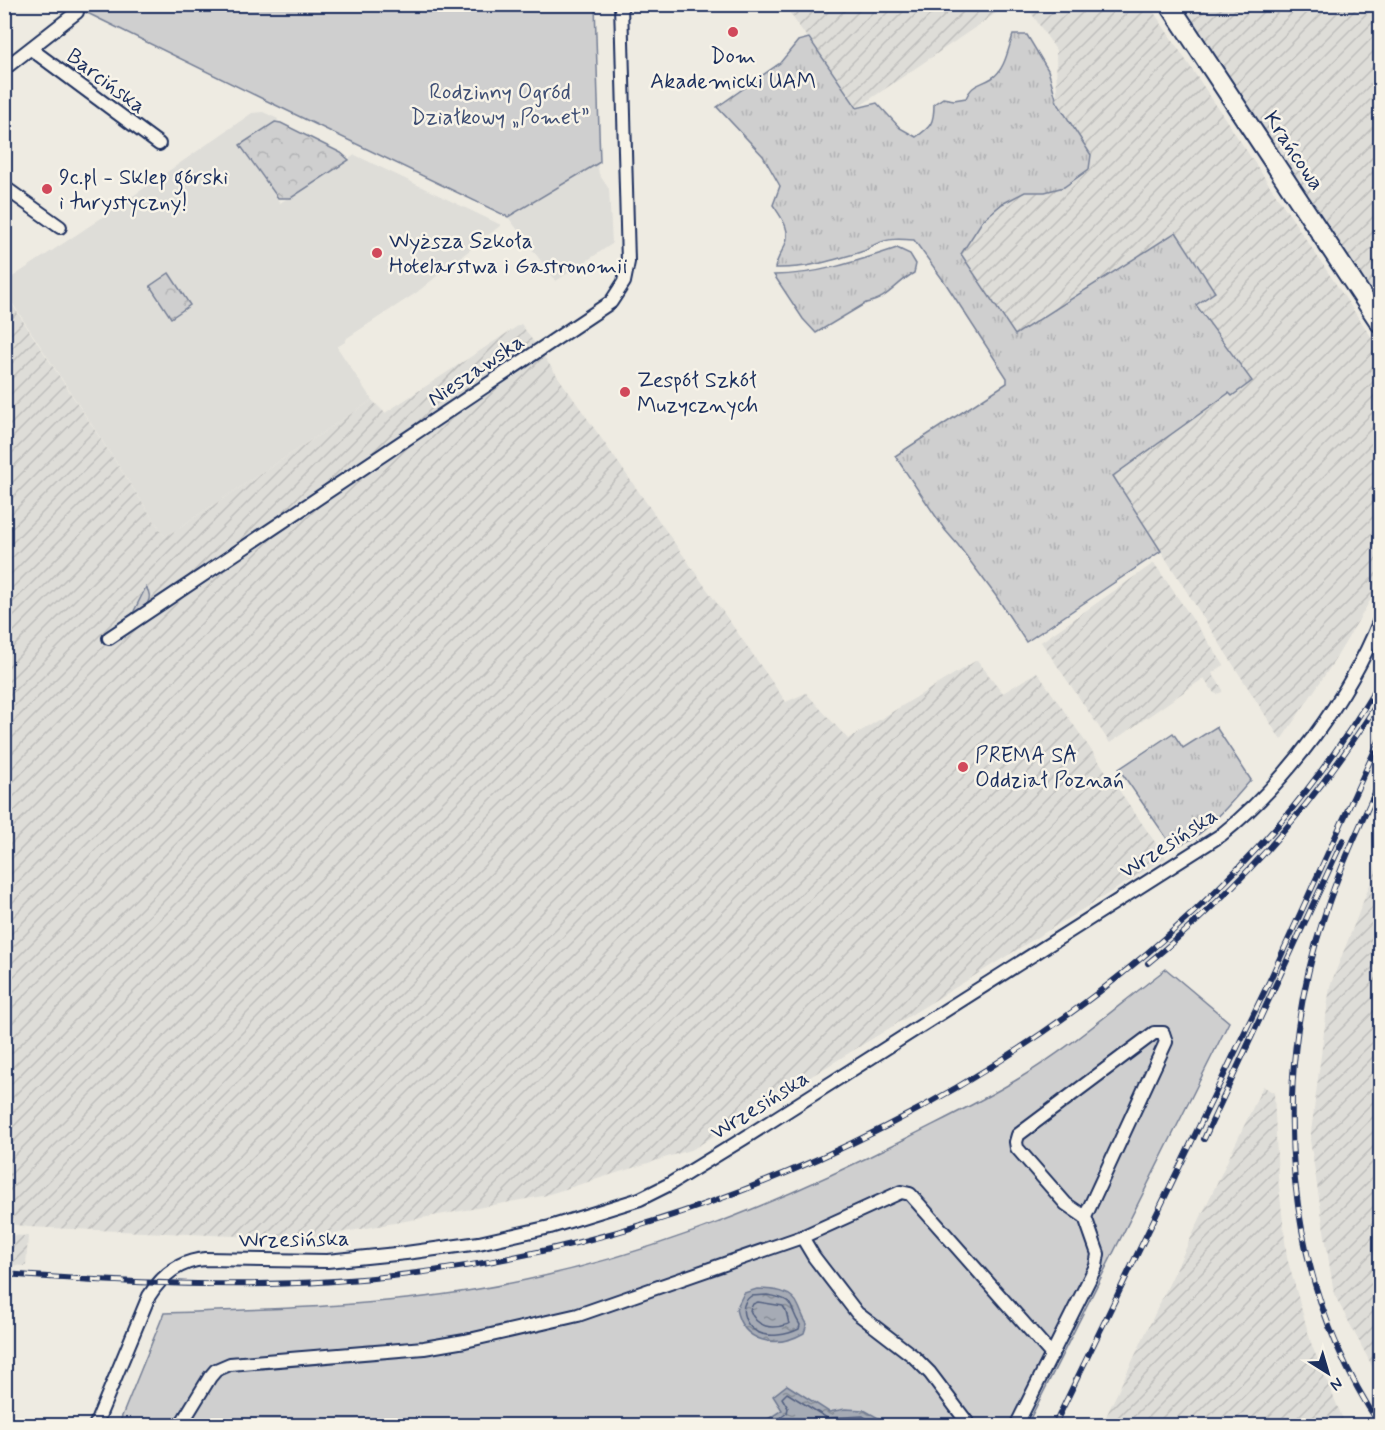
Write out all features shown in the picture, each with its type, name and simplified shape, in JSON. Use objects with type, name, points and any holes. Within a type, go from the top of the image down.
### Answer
[{"type":"street","name":"Nieszawska","points":[[109,638],[597,313],[617,295],[624,282],[628,262],[621,4]]},
{"type":"street","name":"Krańcowa","points":[[1168,4],[1380,323]]},
{"type":"street","points":[[4,69],[76,12]]},
{"type":"street","name":"Barcińska","points":[[31,49],[159,144]]},
{"type":"street","points":[[4,187],[60,227]]},
{"type":"street","name":"Wrzesińska","points":[[95,1425],[149,1296],[157,1284],[179,1264],[206,1259],[327,1261],[479,1243],[530,1231],[640,1199],[668,1185],[743,1139],[1221,835],[1246,815],[1269,791],[1328,717],[1371,643],[1380,620]]},
{"type":"street","points":[[1016,1425],[1096,1266],[1098,1254],[1085,1217],[1066,1204],[1017,1148],[1017,1135],[1154,1033],[1163,1033],[1166,1042],[1085,1217]]},
{"type":"street","points":[[180,1425],[210,1377],[216,1370],[230,1364],[424,1348],[578,1315],[802,1237],[906,1191],[1052,1355]]},
{"type":"street","points":[[802,1237],[814,1257],[857,1313],[913,1356],[930,1373],[970,1425]]},
{"type":"shaded area","points":[[784,5],[1008,5],[857,108]]},
{"type":"shaded area","points":[[1026,5],[1149,5],[1380,350],[1380,584],[1333,663],[1281,740],[1112,477],[1229,393],[1231,396],[1196,304],[1215,292],[1176,232],[1015,336],[961,254],[983,220],[1002,204],[1025,192],[1045,192],[1091,155],[1057,101],[1056,50]]},
{"type":"shaded area","points":[[1182,5],[1380,5],[1380,305],[1302,186]]},
{"type":"shaded area","points":[[263,112],[278,119],[277,122],[240,145],[280,203],[355,155],[501,225],[416,293],[337,347],[372,400],[165,537],[5,292],[5,282],[252,113]]},
{"type":"shaded area","points":[[597,163],[599,174],[609,189],[612,244],[556,281],[508,217]]},
{"type":"shaded area","points":[[4,292],[165,537],[372,400],[385,413],[521,324],[786,702],[806,693],[848,739],[977,660],[1003,693],[1037,672],[1166,858],[693,1149],[543,1196],[306,1239],[28,1227],[5,1223]]},
{"type":"shaded area","points":[[1154,563],[1224,665],[1212,673],[1222,688],[1222,692],[1214,693],[1204,678],[1110,743],[1041,642]]},
{"type":"shaded area","points":[[1380,859],[1380,1381],[1334,1294],[1310,1140],[1330,986]]},
{"type":"shaded area","points":[[1263,1086],[1274,1093],[1278,1178],[1287,1258],[1312,1346],[1345,1424],[1102,1425]]},
{"type":"shaded area","points":[[4,1235],[28,1236],[26,1266],[5,1265]]},
{"type":"green space","name":"Rodzinny Ogród Działkowy „Pomet”","points":[[71,5],[595,5],[600,162],[508,217]]},
{"type":"green space","points":[[1013,35],[1027,35],[1048,70],[1057,102],[1091,155],[1089,169],[1064,187],[1045,192],[1025,192],[1002,204],[983,220],[961,254],[1015,335],[1176,232],[1215,292],[1196,305],[1252,381],[1232,396],[1229,393],[1113,476],[1161,551],[1026,642],[996,596],[945,530],[895,456],[1007,383],[1007,378],[946,284],[914,240],[885,241],[864,251],[831,261],[798,267],[775,268],[787,239],[785,224],[773,205],[780,186],[763,156],[717,107],[780,63],[798,41],[809,38],[857,108],[877,103],[900,128],[916,137],[931,124],[934,104],[943,98],[954,100],[966,98],[974,87],[992,78],[1000,70]]},
{"type":"green space","points":[[275,122],[341,153],[349,160],[291,198],[278,198],[240,145]]},
{"type":"green space","points":[[897,248],[910,254],[916,264],[914,273],[886,295],[866,303],[816,333],[803,319],[774,275],[821,270]]},
{"type":"green space","points":[[169,273],[190,305],[171,318],[150,286]]},
{"type":"green space","points":[[146,587],[149,592],[149,601],[131,617]]},
{"type":"green space","points":[[1216,727],[1251,780],[1202,832],[1179,844],[1170,843],[1119,769],[1173,733],[1183,748]]},
{"type":"green space","points":[[1166,969],[1229,1022],[1027,1425],[118,1426],[164,1313],[358,1304],[435,1296],[530,1279],[586,1266],[696,1231],[855,1164],[991,1095],[1056,1054]]},
{"type":"water","points":[[757,1289],[775,1290],[792,1297],[807,1324],[804,1333],[783,1341],[762,1340],[753,1336],[740,1320],[736,1309],[744,1293]]},
{"type":"water","points":[[787,1385],[829,1412],[845,1409],[864,1410],[891,1425],[759,1425],[782,1410],[773,1396]]},
{"type":"railway","points":[[4,1274],[106,1281],[207,1284],[308,1283],[409,1274],[531,1254],[651,1222],[770,1180],[885,1127],[994,1065],[1098,993],[1193,913],[1279,824],[1332,755],[1380,682]]},
{"type":"railway","points":[[1148,963],[1214,904],[1275,841],[1331,772],[1380,699]]},
{"type":"railway","points":[[1054,1426],[1269,982],[1380,739]]},
{"type":"railway","points":[[1380,782],[1335,885],[1306,983],[1295,1048],[1292,1114],[1295,1180],[1305,1245],[1323,1308],[1347,1368],[1380,1425]]},
{"type":"railway","points":[[1204,1139],[1343,840]]},
{"type":"place","name":"Dom Akademicki UAM","points":[[733,32]]},
{"type":"place","name":"9c.pl - Sklep górski i turystyczny!","points":[[47,189]]},
{"type":"place","name":"Wyższa Szkoła Hotelarstwa i Gastronomii","points":[[377,253]]},
{"type":"place","name":"Zespół Szkół Muzycznych","points":[[625,392]]},
{"type":"place","name":"PREMA SA Oddział Poznań","points":[[963,767]]}]
